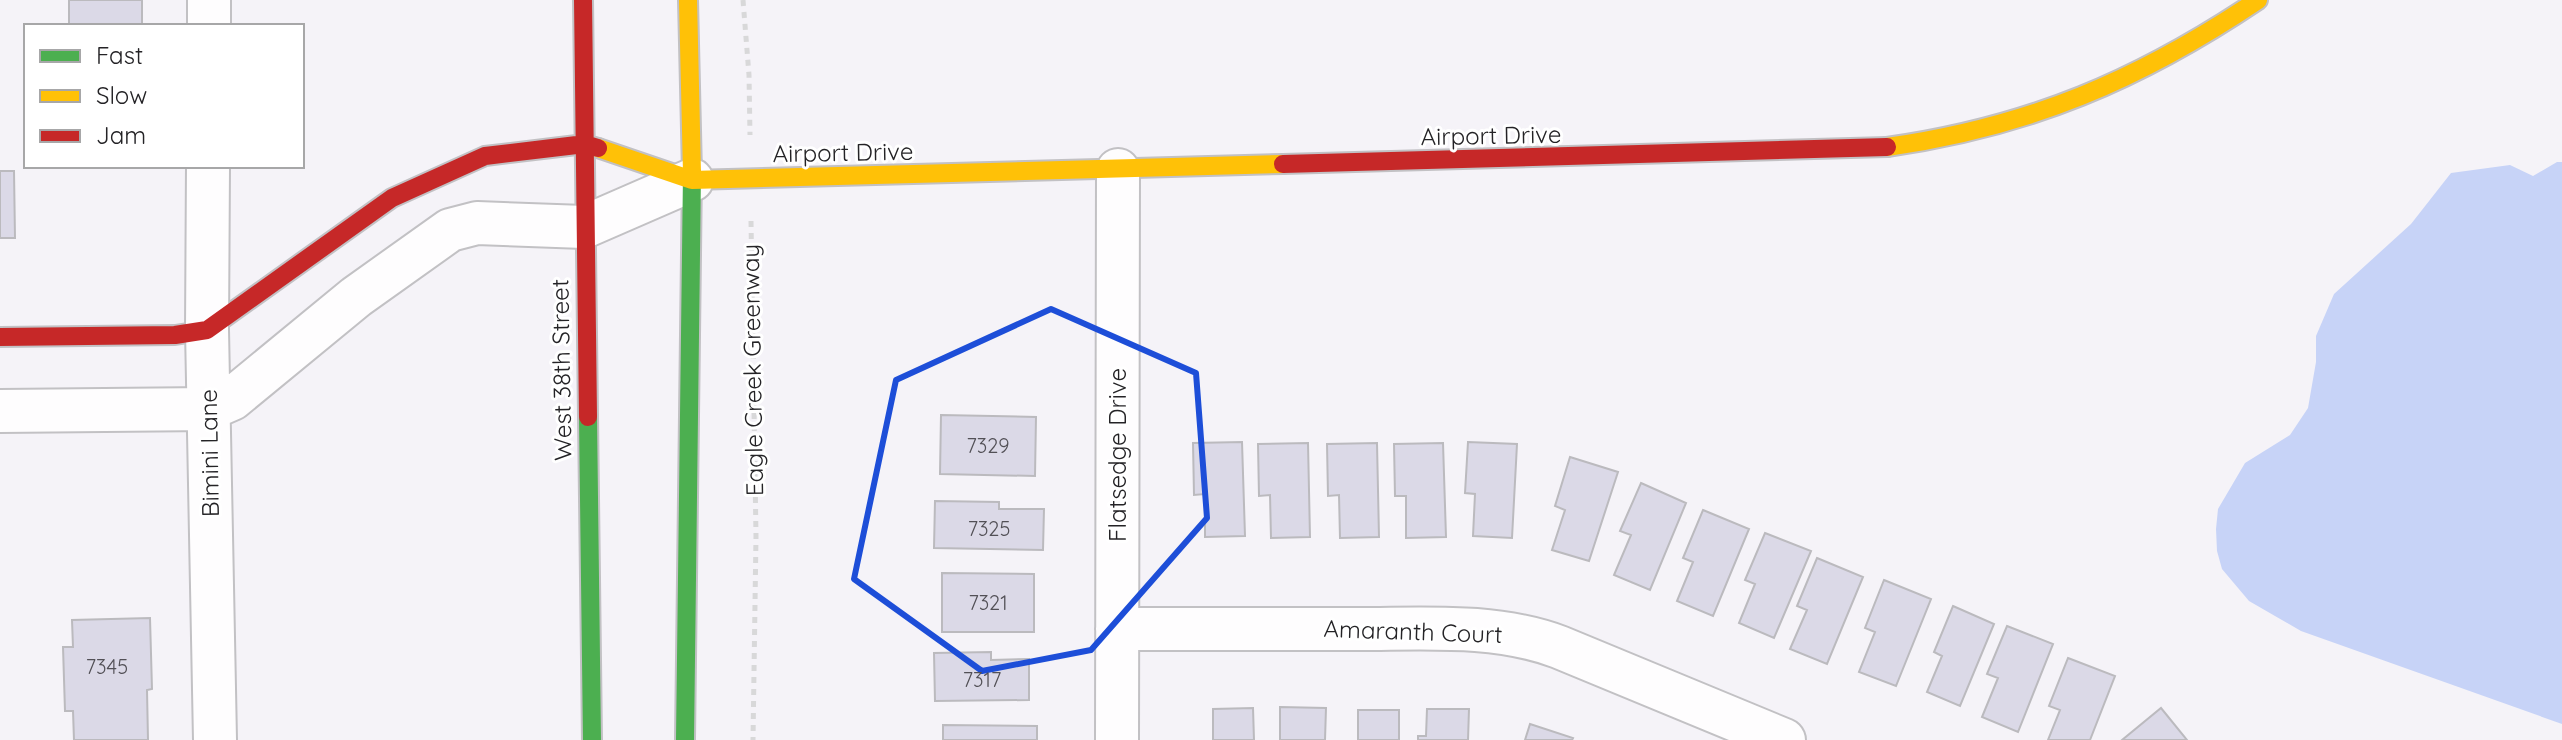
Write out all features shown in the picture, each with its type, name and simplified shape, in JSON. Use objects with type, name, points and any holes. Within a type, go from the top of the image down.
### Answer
[{"type":"street","points":[[209,0],[209,24]]},
{"type":"street","name":"West 38th Street","points":[[583,0],[592,740]]},
{"type":"street","points":[[685,740],[692,180],[688,0]]},
{"type":"street","name":"Airport Drive","points":[[585,144],[692,180],[1838,151],[1906,145],[1993,128],[2102,91],[2163,62],[2258,0]]},
{"type":"street","points":[[0,337],[175,335],[207,330],[392,198],[485,156],[585,144]]},
{"type":"street","name":"Bimini Lane","points":[[208,168],[207,330],[215,740]]},
{"type":"street","name":"Flatsedge Drive","points":[[1117,740],[1118,170]]},
{"type":"street","points":[[0,411],[209,409],[232,399],[356,297],[450,230],[477,223],[584,227],[692,180]]},
{"type":"street","name":"Amaranth Court","points":[[1117,629],[1447,629],[1503,634],[1544,641],[1784,740]]},
{"type":"path","name":"Eagle Creek Greenway","points":[[743,0],[749,75],[756,536],[753,740]]},
{"type":"highlighted area","points":[[1051,309],[1196,373],[1207,518],[1091,650],[982,671],[854,579],[896,380]]},
{"type":"water","points":[[2562,162],[2562,724],[2301,631],[2249,601],[2222,569],[2216,529],[2218,509],[2245,463],[2290,435],[2308,408],[2316,362],[2316,336],[2334,294],[2411,224],[2451,173],[2510,165],[2533,176]]},
{"type":"building","points":[[69,0],[142,0],[142,24],[69,24]]},
{"type":"building","points":[[0,171],[14,171],[15,238],[0,238]]},
{"type":"building","points":[[941,415],[1036,417],[1035,476],[940,474]]},
{"type":"building","points":[[1242,442],[1245,536],[1205,537],[1205,494],[1194,495],[1193,443]]},
{"type":"building","points":[[1468,442],[1517,444],[1512,538],[1473,536],[1475,494],[1465,493]]},
{"type":"building","points":[[1308,443],[1310,537],[1271,538],[1270,495],[1259,496],[1258,444]]},
{"type":"building","points":[[1377,443],[1379,537],[1340,538],[1339,495],[1328,496],[1327,444]]},
{"type":"building","points":[[1443,443],[1446,537],[1406,538],[1406,496],[1395,496],[1394,444]]},
{"type":"building","points":[[1570,457],[1618,472],[1589,561],[1552,550],[1565,510],[1555,506]]},
{"type":"building","points":[[1641,483],[1686,503],[1650,590],[1614,575],[1631,535],[1620,531]]},
{"type":"building","points":[[935,501],[999,502],[999,509],[1044,509],[1043,550],[934,548]]},
{"type":"building","points":[[1703,510],[1749,529],[1713,616],[1677,601],[1693,562],[1683,558]]},
{"type":"building","points":[[1765,533],[1811,551],[1774,638],[1739,623],[1755,584],[1745,580]]},
{"type":"building","points":[[1817,558],[1863,577],[1827,664],[1790,649],[1807,610],[1797,606]]},
{"type":"building","points":[[942,573],[1034,574],[1034,632],[942,632]]},
{"type":"building","points":[[1884,580],[1931,599],[1896,686],[1859,672],[1875,632],[1865,628]]},
{"type":"building","points":[[1953,606],[1994,624],[1960,706],[1927,692],[1942,656],[1934,652]]},
{"type":"building","points":[[150,618],[152,689],[147,690],[148,740],[74,740],[73,711],[65,711],[63,647],[73,647],[72,620]]},
{"type":"building","points":[[2007,626],[2053,644],[2018,732],[1982,717],[1998,678],[1987,674]]},
{"type":"building","points":[[991,652],[991,660],[1029,659],[1029,700],[935,701],[934,653]]},
{"type":"building","points":[[2068,658],[2115,676],[2090,740],[2048,740],[2060,710],[2049,706]]},
{"type":"building","points":[[1280,707],[1326,708],[1325,740],[1280,740]]},
{"type":"building","points":[[1253,708],[1254,740],[1213,740],[1213,709]]},
{"type":"building","points":[[2161,708],[2187,740],[2122,740]]},
{"type":"building","points":[[1427,709],[1469,709],[1468,740],[1418,740],[1418,736],[1426,736]]},
{"type":"building","points":[[1358,710],[1399,710],[1399,740],[1358,740]]},
{"type":"building","points":[[1530,724],[1573,738],[1525,740]]},
{"type":"building","points":[[943,725],[1037,726],[1037,740],[943,740]]},
{"type":"traffic: fast","points":[[685,740],[692,173]]},
{"type":"traffic: fast","points":[[588,417],[592,740]]},
{"type":"traffic: slow","points":[[688,0],[692,173]]},
{"type":"traffic: slow","points":[[1887,147],[1988,127],[2081,96],[2170,54],[2258,0]]},
{"type":"traffic: slow","points":[[598,148],[692,180],[1283,164]]},
{"type":"traffic: jam","points":[[583,0],[588,417]]},
{"type":"traffic: jam","points":[[0,337],[175,335],[207,330],[392,198],[485,156],[585,144],[598,148]]},
{"type":"traffic: jam","points":[[1283,164],[1887,147]]}]
